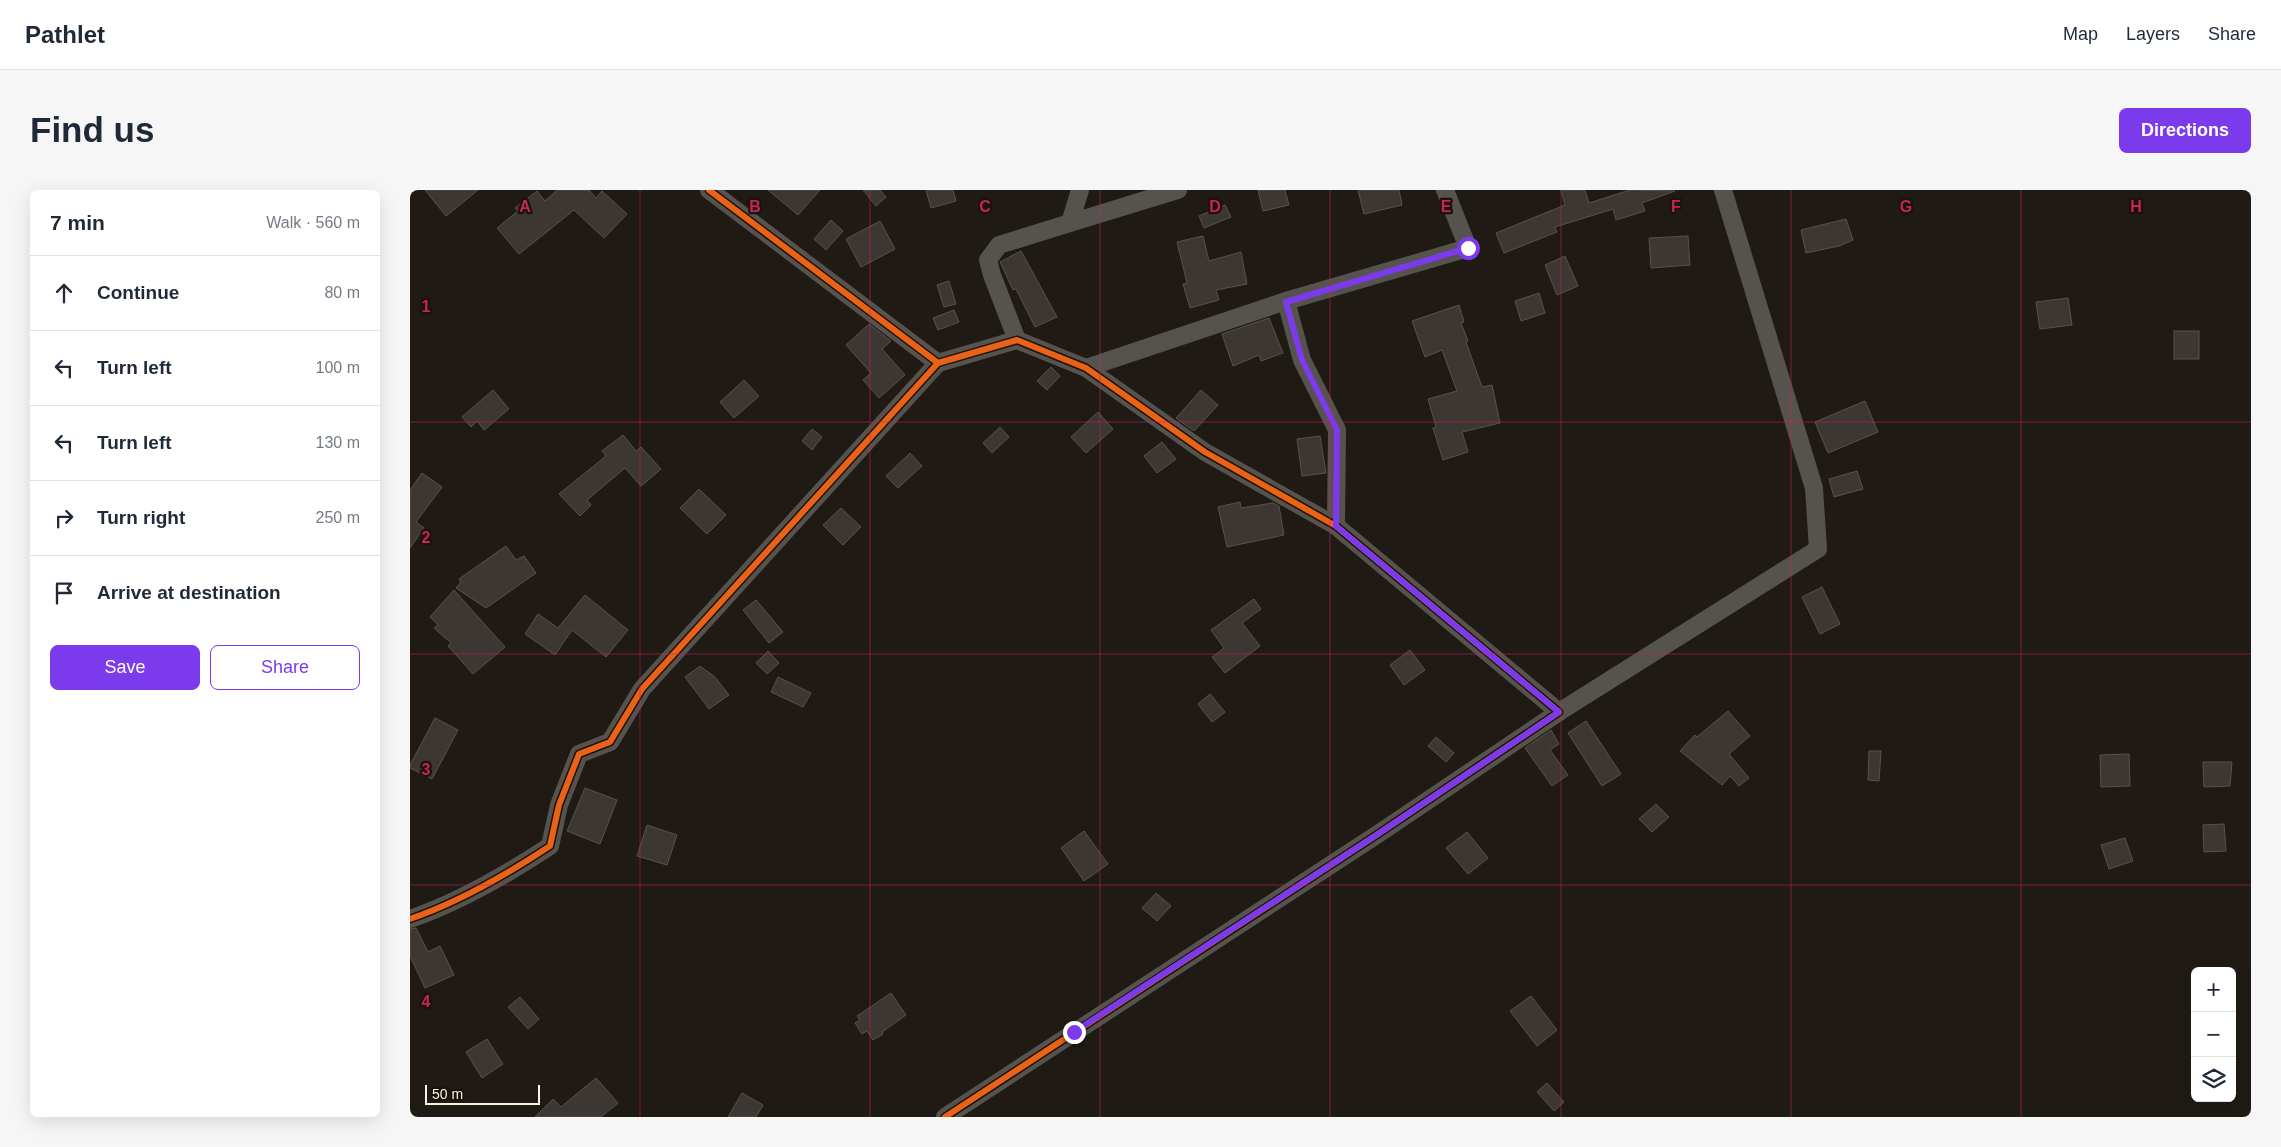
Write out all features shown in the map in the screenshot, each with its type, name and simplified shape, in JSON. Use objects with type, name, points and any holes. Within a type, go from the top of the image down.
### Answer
[{"type":"street","points":[[709,190],[938,363]]},
{"type":"street","points":[[1070,223],[1080,190]]},
{"type":"street","points":[[1017,340],[988,260],[999,245],[1178,190]]},
{"type":"street","points":[[1086,368],[1286,302],[1468,248],[1445,190]]},
{"type":"street","points":[[945,1117],[1378,834],[1559,712],[1818,549],[1814,488],[1723,190]]},
{"type":"street","points":[[1286,302],[1302,360],[1337,430],[1336,526]]},
{"type":"street","points":[[410,919],[436,910],[509,873],[550,846],[559,805],[579,754],[610,742],[642,689],[938,363],[1017,340],[1086,368],[1205,452],[1336,526],[1559,712]]},
{"type":"building","points":[[425,190],[478,190],[446,216]]},
{"type":"building","points":[[557,190],[589,190],[596,198],[602,191],[627,214],[604,238],[574,210],[519,254],[497,228],[518,211],[515,208],[537,191],[545,201]]},
{"type":"building","points":[[768,190],[820,190],[798,215]]},
{"type":"building","points":[[863,190],[880,190],[886,197],[876,206]]},
{"type":"building","points":[[926,190],[953,190],[956,201],[931,208]]},
{"type":"building","points":[[1258,190],[1285,190],[1289,205],[1263,211]]},
{"type":"building","points":[[1358,190],[1399,190],[1402,205],[1364,214]]},
{"type":"building","points":[[1561,190],[1585,190],[1589,203],[1630,190],[1675,191],[1642,203],[1645,211],[1616,220],[1613,209],[1555,227],[1557,232],[1504,253],[1496,233],[1565,205]]},
{"type":"building","points":[[1225,205],[1231,217],[1204,228],[1199,216]]},
{"type":"building","points":[[1846,219],[1853,240],[1839,246],[1806,253],[1801,230]]},
{"type":"building","points":[[831,220],[843,231],[826,250],[814,239]]},
{"type":"building","points":[[880,221],[895,249],[861,267],[846,239]]},
{"type":"building","points":[[1203,236],[1209,261],[1241,252],[1247,284],[1216,290],[1219,300],[1190,308],[1183,284],[1187,283],[1177,242]]},
{"type":"building","points":[[1688,236],[1690,265],[1651,268],[1649,238]]},
{"type":"building","points":[[1021,251],[1057,317],[1035,327],[1016,289],[1013,290],[1000,262]]},
{"type":"building","points":[[1565,256],[1578,286],[1557,295],[1545,265]]},
{"type":"building","points":[[949,281],[956,304],[944,307],[937,285]]},
{"type":"building","points":[[1539,293],[1545,313],[1521,321],[1515,301]]},
{"type":"building","points":[[2068,298],[2072,325],[2040,329],[2036,302]]},
{"type":"building","points":[[1459,305],[1464,322],[1461,323],[1468,341],[1466,342],[1482,387],[1492,385],[1500,423],[1462,432],[1468,452],[1443,460],[1433,428],[1436,427],[1428,399],[1457,391],[1442,350],[1425,357],[1412,321]]},
{"type":"building","points":[[954,310],[959,322],[938,330],[933,318]]},
{"type":"building","points":[[1269,318],[1283,353],[1261,361],[1259,355],[1233,366],[1222,334]]},
{"type":"building","points":[[869,324],[891,341],[882,349],[905,375],[879,398],[863,380],[871,373],[846,345]]},
{"type":"building","points":[[2174,331],[2199,331],[2199,359],[2174,359]]},
{"type":"building","points":[[1051,367],[1060,376],[1047,390],[1037,381]]},
{"type":"building","points":[[744,380],[759,396],[734,418],[720,402]]},
{"type":"building","points":[[493,390],[509,409],[484,430],[477,421],[471,427],[462,417]]},
{"type":"building","points":[[1201,390],[1218,405],[1194,431],[1176,418]]},
{"type":"building","points":[[1865,401],[1878,432],[1828,453],[1815,422]]},
{"type":"building","points":[[1098,412],[1113,429],[1086,453],[1071,437]]},
{"type":"building","points":[[1000,427],[1009,437],[992,453],[983,443]]},
{"type":"building","points":[[812,429],[822,437],[812,450],[802,441]]},
{"type":"building","points":[[623,435],[636,451],[641,447],[661,469],[641,486],[625,468],[587,500],[591,505],[580,516],[559,494],[606,456],[602,451]]},
{"type":"building","points":[[1320,436],[1326,473],[1302,476],[1297,439]]},
{"type":"building","points":[[1162,442],[1176,459],[1157,473],[1144,456]]},
{"type":"building","points":[[910,453],[922,466],[898,488],[886,476]]},
{"type":"building","points":[[1857,471],[1863,489],[1834,497],[1829,479]]},
{"type":"building","points":[[422,473],[442,487],[416,522],[424,528],[410,548],[410,490]]},
{"type":"building","points":[[699,489],[726,515],[707,534],[680,508]]},
{"type":"building","points":[[1240,502],[1241,508],[1273,503],[1279,506],[1284,535],[1227,547],[1218,507]]},
{"type":"building","points":[[841,508],[861,527],[843,545],[823,525]]},
{"type":"building","points":[[506,546],[516,560],[524,556],[536,573],[486,608],[456,588],[461,582],[459,579]]},
{"type":"building","points":[[1822,587],[1840,624],[1820,634],[1802,597]]},
{"type":"building","points":[[454,590],[505,647],[473,674],[448,646],[451,643],[434,628],[438,625],[430,617]]},
{"type":"building","points":[[585,595],[628,630],[606,657],[572,630],[555,655],[525,634],[538,614],[558,628]]},
{"type":"building","points":[[1254,599],[1261,609],[1242,623],[1260,646],[1225,673],[1212,657],[1224,648],[1211,630]]},
{"type":"building","points":[[756,600],[783,632],[769,643],[743,610]]},
{"type":"building","points":[[1410,650],[1425,670],[1404,685],[1390,665]]},
{"type":"building","points":[[768,651],[779,663],[767,674],[756,663]]},
{"type":"building","points":[[700,666],[715,677],[729,695],[709,709],[685,677]]},
{"type":"building","points":[[778,677],[811,693],[803,707],[771,692]]},
{"type":"building","points":[[1210,694],[1225,712],[1212,722],[1198,704]]},
{"type":"building","points":[[1728,711],[1750,736],[1729,754],[1749,778],[1739,786],[1730,776],[1722,785],[1680,751],[1695,735],[1697,737]]},
{"type":"building","points":[[435,718],[458,730],[432,779],[410,768],[410,765]]},
{"type":"building","points":[[1586,721],[1621,774],[1602,786],[1568,733]]},
{"type":"building","points":[[1551,730],[1559,744],[1550,750],[1568,775],[1552,786],[1525,748]]},
{"type":"building","points":[[1436,737],[1454,753],[1446,762],[1428,746]]},
{"type":"building","points":[[1869,751],[1881,751],[1879,781],[1868,780]]},
{"type":"building","points":[[2129,754],[2130,786],[2101,787],[2100,755]]},
{"type":"building","points":[[2203,762],[2232,762],[2230,786],[2204,787]]},
{"type":"building","points":[[585,788],[617,800],[600,844],[567,831]]},
{"type":"building","points":[[1656,804],[1669,817],[1652,832],[1639,819]]},
{"type":"building","points":[[2224,824],[2226,851],[2204,852],[2203,825]]},
{"type":"building","points":[[647,825],[677,835],[667,865],[637,856]]},
{"type":"building","points":[[1084,831],[1108,864],[1084,881],[1061,848]]},
{"type":"building","points":[[1467,832],[1488,858],[1468,874],[1446,848]]},
{"type":"building","points":[[2125,838],[2133,861],[2109,869],[2101,845]]},
{"type":"building","points":[[1156,893],[1171,906],[1157,921],[1142,908]]},
{"type":"building","points":[[416,928],[428,952],[440,946],[454,975],[425,988],[410,956],[410,929]]},
{"type":"building","points":[[891,993],[906,1015],[873,1040],[867,1031],[862,1034],[855,1023],[860,1020],[857,1016]]},
{"type":"building","points":[[1531,996],[1557,1030],[1537,1046],[1510,1011]]},
{"type":"building","points":[[520,997],[539,1019],[528,1029],[508,1007]]},
{"type":"building","points":[[487,1039],[503,1064],[482,1078],[466,1052]]},
{"type":"building","points":[[596,1078],[618,1103],[601,1117],[535,1117],[553,1099],[561,1107]]},
{"type":"building","points":[[1547,1083],[1564,1102],[1554,1111],[1537,1092]]},
{"type":"building","points":[[742,1093],[763,1105],[756,1117],[728,1117]]},
{"type":"cycle path","points":[[709,190],[938,363],[1017,340],[1086,368],[1205,452],[1336,526],[1559,712],[1378,834],[945,1117]]},
{"type":"cycle path","points":[[410,919],[447,905],[482,887],[550,846],[559,805],[579,754],[610,742],[642,689],[938,363]]},
{"type":"route","points":[[1074,1032],[1378,834],[1559,712],[1336,526],[1337,430],[1302,360],[1286,302],[1468,248]]}]
